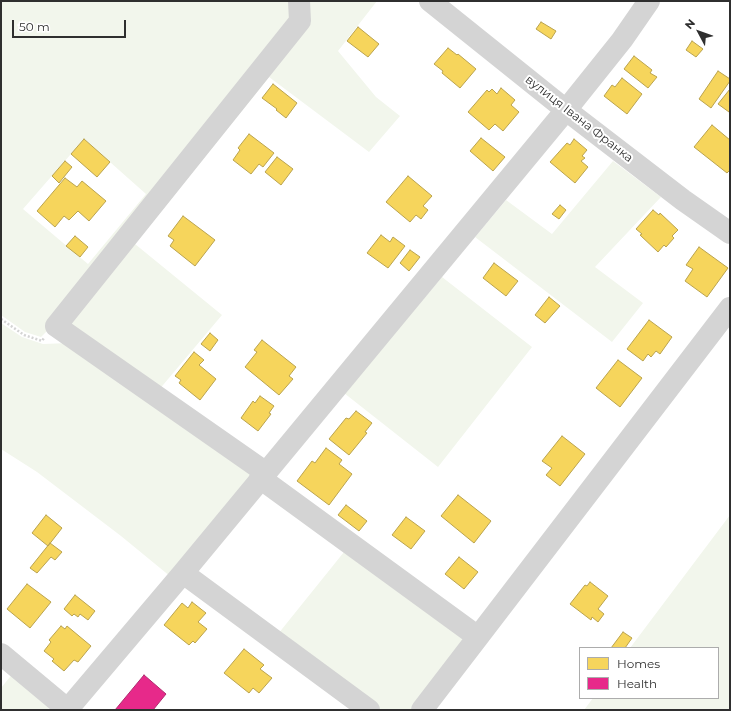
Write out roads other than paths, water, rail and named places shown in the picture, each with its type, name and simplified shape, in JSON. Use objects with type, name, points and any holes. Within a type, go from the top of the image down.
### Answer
[{"type":"street","points":[[300,1],[300,21],[56,326],[263,475],[478,636]]},
{"type":"street","name":"вулиця Івана Франка","points":[[430,1],[566,110],[683,200],[730,233]]},
{"type":"street","points":[[1,654],[67,710],[566,110],[622,40],[649,1]]},
{"type":"street","points":[[422,710],[730,308]]},
{"type":"street","points":[[183,572],[369,710]]}]
